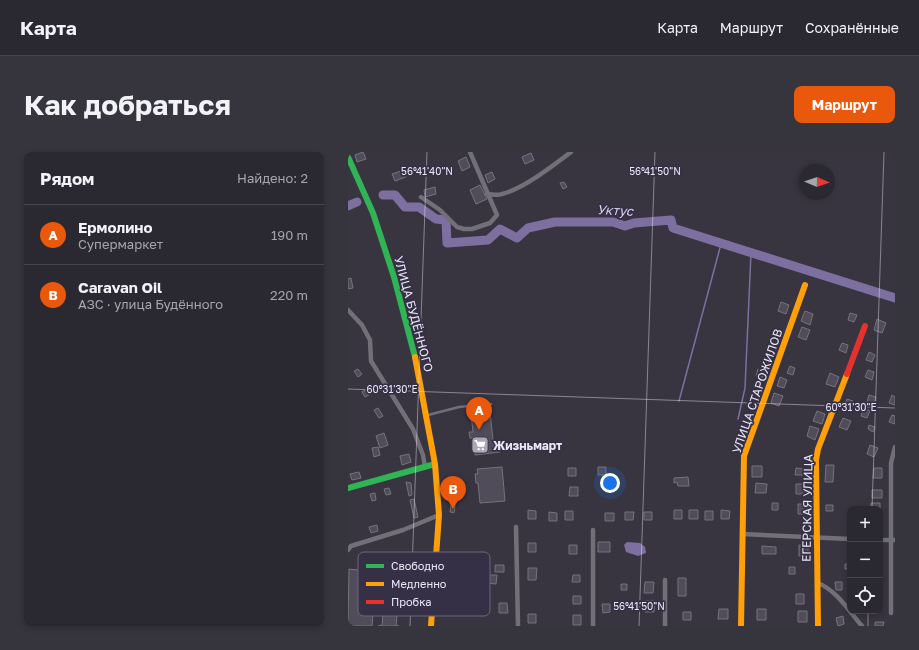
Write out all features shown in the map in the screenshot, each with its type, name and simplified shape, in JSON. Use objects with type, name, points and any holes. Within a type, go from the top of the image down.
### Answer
[{"type":"street","points":[[421,197],[440,210],[457,227],[472,229],[490,224],[497,215],[470,152]]},
{"type":"street","points":[[487,194],[501,195],[514,189],[542,173],[571,152]]},
{"type":"street","name":"УЛИЦА БУДЁННОГО","points":[[348,159],[373,213],[394,277],[415,357],[435,464],[439,515],[436,552]]},
{"type":"street","name":"УЛИЦА СТАРОЖИЛОВ","points":[[741,626],[744,456],[805,285]]},
{"type":"street","points":[[348,310],[362,325],[370,340],[371,361],[413,429],[423,455],[425,467]]},
{"type":"street","name":"ЕГЕРСКАЯ УЛИЦА","points":[[818,626],[816,460],[818,450],[865,326]]},
{"type":"street","points":[[891,613],[893,540],[891,463],[895,447]]},
{"type":"street","points":[[348,488],[435,464]]},
{"type":"street","points":[[348,550],[351,546],[403,530],[439,515]]},
{"type":"street","points":[[516,526],[518,626]]},
{"type":"street","points":[[593,530],[593,626]]},
{"type":"street","points":[[742,534],[847,539]]},
{"type":"street","points":[[665,580],[665,626]]},
{"type":"street","points":[[818,583],[825,586],[835,595],[862,626]]},
{"type":"street","name":"УЛИЦА БУДЁННОГО","points":[[431,626],[432,616]]},
{"type":"lane","points":[[427,416],[459,407],[490,404]]},
{"type":"shaded area","points":[[627,542],[640,543],[645,547],[646,553],[638,556],[626,552],[624,545]]},
{"type":"building","points":[[363,152],[366,159],[357,162],[355,155]]},
{"type":"building","points":[[531,153],[534,160],[525,164],[522,157]]},
{"type":"building","points":[[466,157],[470,167],[462,171],[458,161]]},
{"type":"building","points":[[404,170],[406,177],[395,181],[392,174]]},
{"type":"building","points":[[492,172],[495,179],[488,183],[485,175]]},
{"type":"building","points":[[564,182],[567,187],[563,189],[560,183]]},
{"type":"building","points":[[480,185],[487,199],[476,204],[470,190]]},
{"type":"building","points":[[435,187],[436,194],[425,197],[424,190]]},
{"type":"building","points":[[351,278],[353,288],[348,289],[348,279]]},
{"type":"building","points":[[781,302],[789,305],[786,314],[778,311]]},
{"type":"building","points":[[805,311],[813,314],[810,325],[801,321]]},
{"type":"building","points":[[850,313],[857,315],[854,322],[848,320]]},
{"type":"building","points":[[877,319],[886,323],[882,333],[874,330]]},
{"type":"building","points":[[802,327],[810,330],[806,340],[798,337]]},
{"type":"building","points":[[842,343],[848,345],[846,353],[839,350]]},
{"type":"building","points":[[869,352],[875,355],[872,362],[866,360]]},
{"type":"building","points":[[790,366],[795,368],[793,375],[787,373]]},
{"type":"building","points":[[358,369],[362,374],[358,377],[354,371]]},
{"type":"building","points":[[758,369],[764,371],[762,378],[756,376]]},
{"type":"building","points":[[868,370],[874,372],[872,380],[865,377]]},
{"type":"building","points":[[830,373],[839,377],[835,387],[826,384]]},
{"type":"building","points":[[780,377],[787,380],[784,388],[777,386]]},
{"type":"building","points":[[369,388],[372,393],[365,397],[362,392]]},
{"type":"building","points":[[774,393],[783,396],[779,406],[771,403]]},
{"type":"building","points":[[869,395],[876,397],[873,405],[867,402]]},
{"type":"building","points":[[892,395],[895,397],[895,405],[889,403]]},
{"type":"building","points":[[847,399],[853,401],[850,408],[844,406]]},
{"type":"building","points":[[378,408],[383,416],[379,418],[374,410]]},
{"type":"building","points":[[864,408],[870,411],[867,418],[861,416]]},
{"type":"building","points":[[817,411],[825,414],[822,424],[813,421]]},
{"type":"building","points":[[490,412],[494,449],[499,448],[500,452],[475,455],[473,438],[470,438],[469,432],[473,432],[471,414]]},
{"type":"building","points":[[892,415],[895,416],[895,424],[889,422]]},
{"type":"building","points":[[843,418],[851,421],[847,430],[839,427]]},
{"type":"building","points":[[869,425],[875,427],[873,432],[868,429]]},
{"type":"building","points":[[810,426],[819,429],[815,440],[807,436]]},
{"type":"building","points":[[384,433],[388,445],[380,448],[376,436]]},
{"type":"building","points":[[870,445],[878,448],[874,457],[867,454]]},
{"type":"building","points":[[378,447],[380,455],[374,457],[372,448]]},
{"type":"building","points":[[409,454],[411,462],[402,465],[400,456]]},
{"type":"building","points":[[826,465],[834,465],[833,482],[825,482]]},
{"type":"building","points":[[752,466],[762,466],[762,477],[752,477]]},
{"type":"building","points":[[502,467],[505,501],[480,503],[478,483],[476,483],[475,474],[478,474],[477,469]]},
{"type":"building","points":[[598,467],[606,467],[606,475],[598,475]]},
{"type":"building","points":[[568,468],[576,468],[576,476],[568,476]]},
{"type":"building","points":[[796,468],[804,469],[803,475],[795,475]]},
{"type":"building","points":[[874,468],[882,468],[882,478],[873,478]]},
{"type":"building","points":[[359,472],[361,478],[352,480],[350,474]]},
{"type":"building","points":[[688,477],[689,486],[678,486],[677,482],[674,483],[674,478]]},
{"type":"building","points":[[406,482],[411,483],[412,495],[409,496]]},
{"type":"building","points":[[756,483],[767,484],[766,493],[755,493]]},
{"type":"building","points":[[796,484],[805,484],[805,494],[796,494]]},
{"type":"building","points":[[570,487],[578,487],[578,496],[569,496]]},
{"type":"building","points":[[389,488],[391,494],[386,495],[384,489]]},
{"type":"building","points":[[872,490],[882,490],[882,498],[872,498]]},
{"type":"building","points":[[375,493],[376,500],[372,501],[370,494]]},
{"type":"building","points":[[414,499],[418,517],[414,518],[410,500]]},
{"type":"building","points":[[772,503],[778,503],[778,510],[772,510]]},
{"type":"building","points":[[871,503],[880,503],[880,506],[871,506]]},
{"type":"building","points":[[798,504],[806,504],[806,514],[798,514]]},
{"type":"building","points":[[451,505],[455,506],[454,513],[450,512]]},
{"type":"building","points":[[826,505],[833,505],[833,511],[826,511]]},
{"type":"building","points":[[528,510],[536,511],[536,519],[528,519]]},
{"type":"building","points":[[674,510],[682,510],[682,519],[674,519]]},
{"type":"building","points":[[689,510],[698,510],[698,519],[689,519]]},
{"type":"building","points":[[721,510],[730,511],[729,519],[721,519]]},
{"type":"building","points":[[565,511],[573,511],[573,520],[565,520]]},
{"type":"building","points":[[705,511],[713,511],[713,520],[705,520]]},
{"type":"building","points":[[549,512],[557,513],[557,521],[549,521]]},
{"type":"building","points":[[625,512],[634,512],[633,520],[625,520]]},
{"type":"building","points":[[644,512],[652,512],[652,520],[644,520]]},
{"type":"building","points":[[605,513],[614,513],[614,521],[605,521]]},
{"type":"building","points":[[377,525],[378,531],[371,533],[369,527]]},
{"type":"building","points":[[598,542],[610,542],[610,552],[598,552]]},
{"type":"building","points":[[528,543],[536,543],[536,552],[528,552]]},
{"type":"building","points":[[569,545],[577,545],[577,554],[569,554]]},
{"type":"building","points":[[799,545],[808,545],[808,556],[799,556]]},
{"type":"building","points":[[762,546],[776,547],[776,554],[762,554]]},
{"type":"building","points":[[495,565],[504,565],[504,572],[495,572]]},
{"type":"building","points":[[789,567],[795,567],[795,574],[789,574]]},
{"type":"building","points":[[528,568],[537,568],[536,580],[528,580]]},
{"type":"building","points":[[349,569],[358,570],[358,616],[373,616],[372,626],[348,626]]},
{"type":"building","points":[[490,575],[497,575],[496,584],[490,583]]},
{"type":"building","points":[[573,575],[580,575],[580,582],[572,582]]},
{"type":"building","points":[[678,578],[686,578],[686,596],[678,596]]},
{"type":"building","points":[[645,582],[654,582],[653,593],[644,593]]},
{"type":"building","points":[[835,582],[842,582],[842,590],[836,590]]},
{"type":"building","points":[[621,584],[627,584],[627,590],[621,590]]},
{"type":"building","points":[[796,594],[804,594],[804,604],[796,604]]},
{"type":"building","points":[[573,596],[581,596],[581,604],[573,604]]},
{"type":"building","points":[[645,601],[655,601],[654,612],[645,612]]},
{"type":"building","points":[[499,603],[507,603],[508,613],[499,613]]},
{"type":"building","points":[[602,604],[610,604],[610,612],[603,613]]},
{"type":"building","points":[[719,609],[728,609],[728,619],[718,619]]},
{"type":"building","points":[[757,609],[766,609],[766,620],[757,620]]},
{"type":"building","points":[[798,611],[807,611],[807,622],[798,622]]},
{"type":"building","points":[[683,612],[691,612],[691,620],[683,620]]},
{"type":"building","points":[[528,614],[536,614],[536,623],[528,623]]},
{"type":"building","points":[[573,615],[581,615],[581,625],[573,625]]},
{"type":"building","points":[[383,616],[397,616],[396,626],[378,626],[382,625]]},
{"type":"building","points":[[843,616],[844,624],[838,626],[836,618]]},
{"type":"building","points":[[875,622],[884,622],[883,626],[875,626]]},
{"type":"waterway","name":"Уктус","points":[[383,195],[395,195],[405,207],[419,207],[436,219],[446,220],[447,243],[488,240],[500,229],[517,238],[528,228],[555,222],[613,222],[625,226],[634,223],[671,220],[673,228],[895,298]]},
{"type":"waterway","name":"Уктус","points":[[348,206],[357,202]]},
{"type":"waterway","points":[[679,401],[721,244]]},
{"type":"waterway","points":[[738,419],[745,388],[751,253]]},
{"type":"traffic: fast","points":[[348,157],[373,213],[394,277],[415,357]]},
{"type":"traffic: fast","points":[[348,488],[435,464]]},
{"type":"traffic: slow","points":[[741,626],[744,456],[805,285]]},
{"type":"traffic: slow","points":[[415,357],[435,464],[439,515],[436,552]]},
{"type":"traffic: slow","points":[[818,626],[816,460],[818,449],[847,374]]},
{"type":"traffic: slow","points":[[431,626],[432,616]]},
{"type":"traffic: jam","points":[[847,374],[865,326]]},
{"type":"place","name":"Ермолино","points":[[479,430]]},
{"type":"place","name":"Жизньмарт","points":[[480,445]]},
{"type":"place","name":"Caravan Oil","points":[[453,509]]}]
